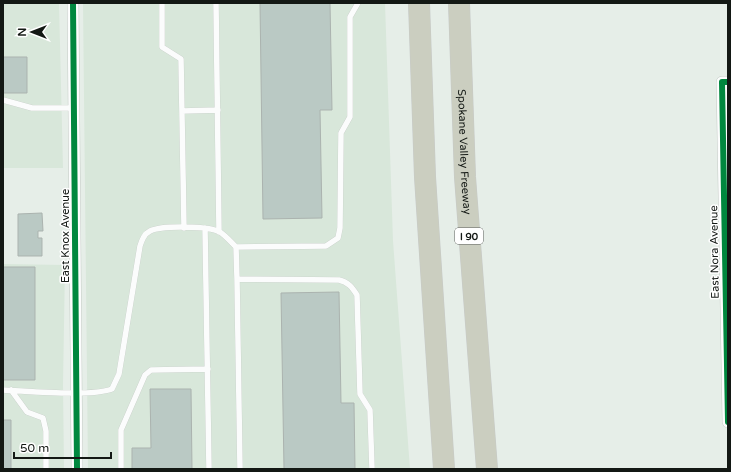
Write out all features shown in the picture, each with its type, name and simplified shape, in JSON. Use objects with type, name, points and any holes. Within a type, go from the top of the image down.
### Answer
[{"type":"highway","points":[[420,3],[425,177],[444,469]]},
{"type":"highway","name":"Spokane Valley Freeway","points":[[459,3],[465,177],[487,469]]},
{"type":"street","name":"East Knox Avenue","points":[[73,3],[77,469]]},
{"type":"street","name":"East Nora Avenue","points":[[725,82],[728,422]]},
{"type":"lane","points":[[162,3],[162,47],[181,59],[184,228]]},
{"type":"lane","points":[[216,3],[219,232]]},
{"type":"lane","points":[[3,390],[76,392],[106,391],[112,389],[119,374],[140,246],[144,237],[149,232],[157,229],[205,228],[219,232],[236,247],[326,246],[338,238],[340,228],[341,133],[350,117],[350,17],[358,3]]},
{"type":"lane","points":[[3,100],[32,108],[74,108]]},
{"type":"lane","points":[[182,111],[218,110]]},
{"type":"lane","points":[[205,228],[209,469]]},
{"type":"lane","points":[[236,247],[240,469]]},
{"type":"lane","points":[[236,279],[340,280],[347,282],[353,288],[357,295],[360,394],[370,410],[372,469]]},
{"type":"lane","points":[[120,469],[122,430],[145,375],[151,370],[208,369]]},
{"type":"lane","points":[[11,390],[27,412],[43,418],[46,431],[46,469]]},
{"type":"shaded area","points":[[3,3],[59,3],[63,168],[3,168]]},
{"type":"shaded area","points":[[83,3],[385,3],[393,241],[410,469],[88,469]]},
{"type":"shaded area","points":[[3,264],[65,265],[63,385],[64,469],[3,469]]},
{"type":"building","points":[[260,3],[330,3],[332,110],[320,110],[322,218],[263,219]]},
{"type":"building","points":[[3,57],[27,57],[27,93],[3,93]]},
{"type":"building","points":[[42,213],[43,231],[38,231],[38,238],[42,238],[42,256],[18,256],[18,214]]},
{"type":"building","points":[[3,267],[35,267],[35,380],[3,380]]},
{"type":"building","points":[[339,292],[341,403],[354,403],[355,469],[284,469],[281,293]]},
{"type":"building","points":[[150,389],[191,389],[192,469],[132,469],[132,448],[151,448]]},
{"type":"building","points":[[3,420],[11,420],[11,469],[3,469]]},
{"type":"cycle path","points":[[73,3],[77,469]]},
{"type":"cycle path","points":[[728,82],[722,82],[728,422]]}]
